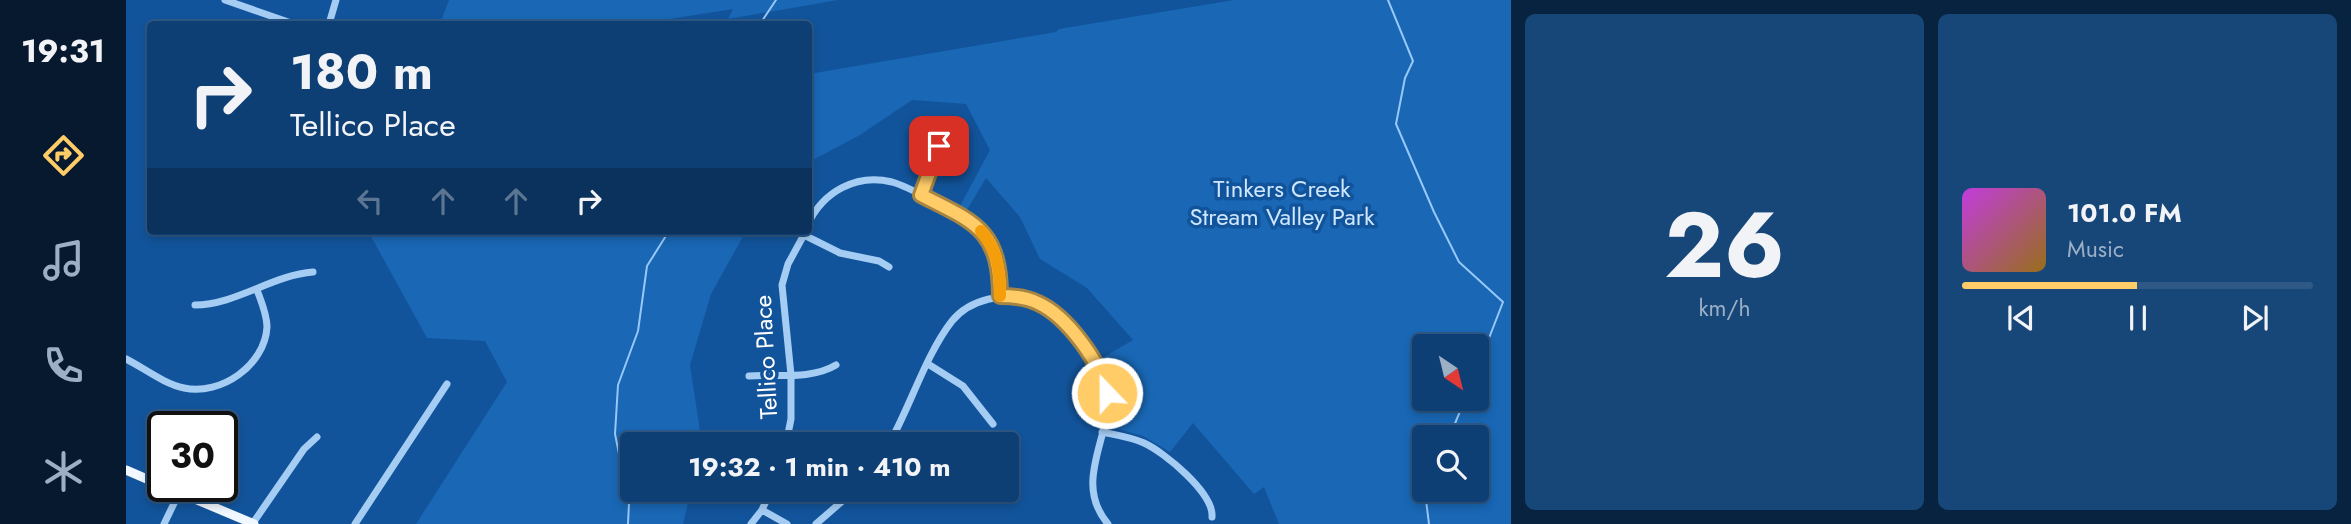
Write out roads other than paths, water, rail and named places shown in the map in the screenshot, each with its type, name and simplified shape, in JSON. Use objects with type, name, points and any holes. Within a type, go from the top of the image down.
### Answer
[{"type":"main road","points":[[126,470],[147,479]]},
{"type":"main road","points":[[200,502],[253,524]]},
{"type":"street","points":[[225,0],[285,21]]},
{"type":"street","points":[[330,21],[336,0]]},
{"type":"street","points":[[921,195],[939,146]]},
{"type":"street","points":[[812,216],[827,197],[855,182],[888,181],[921,195],[966,218],[983,233],[994,249],[998,261],[1000,296]]},
{"type":"street","name":"Tellico Place","points":[[788,432],[791,375],[782,285],[784,272],[804,235]]},
{"type":"street","points":[[808,235],[840,253],[879,261],[889,267]]},
{"type":"street","points":[[195,305],[204,305],[257,290],[285,277],[313,272]]},
{"type":"street","points":[[126,359],[182,388],[223,385],[243,371],[263,343],[266,321],[257,290]]},
{"type":"street","points":[[895,432],[928,363],[957,316],[980,302],[1000,296],[1021,297],[1048,308],[1088,351],[1101,372],[1107,393],[1092,479],[1099,511],[1108,524]]},
{"type":"street","points":[[928,363],[963,386],[993,424]]},
{"type":"street","points":[[749,376],[818,372],[836,365]]},
{"type":"street","points":[[355,524],[447,384]]},
{"type":"street","points":[[1102,432],[1144,443],[1164,455],[1202,493],[1213,509],[1212,517]]},
{"type":"street","points":[[253,524],[304,449],[317,438]]},
{"type":"street","points":[[164,524],[175,502]]},
{"type":"street","points":[[751,524],[766,502]]},
{"type":"street","points":[[816,524],[841,502]]},
{"type":"street","points":[[762,510],[787,524]]},
{"type":"waterway","points":[[762,21],[776,0]]},
{"type":"waterway","points":[[1388,0],[1413,61],[1405,78],[1396,124],[1459,262],[1503,302],[1489,338]]},
{"type":"waterway","points":[[628,524],[629,503],[615,434],[618,385],[638,331],[647,266],[666,235]]},
{"type":"waterway","points":[[1454,425],[1460,411]]},
{"type":"waterway","points":[[1426,502],[1429,524]]},
{"type":"park label","name":"Tinkers Creek Stream Valley Park","points":[[1282,203]]}]
